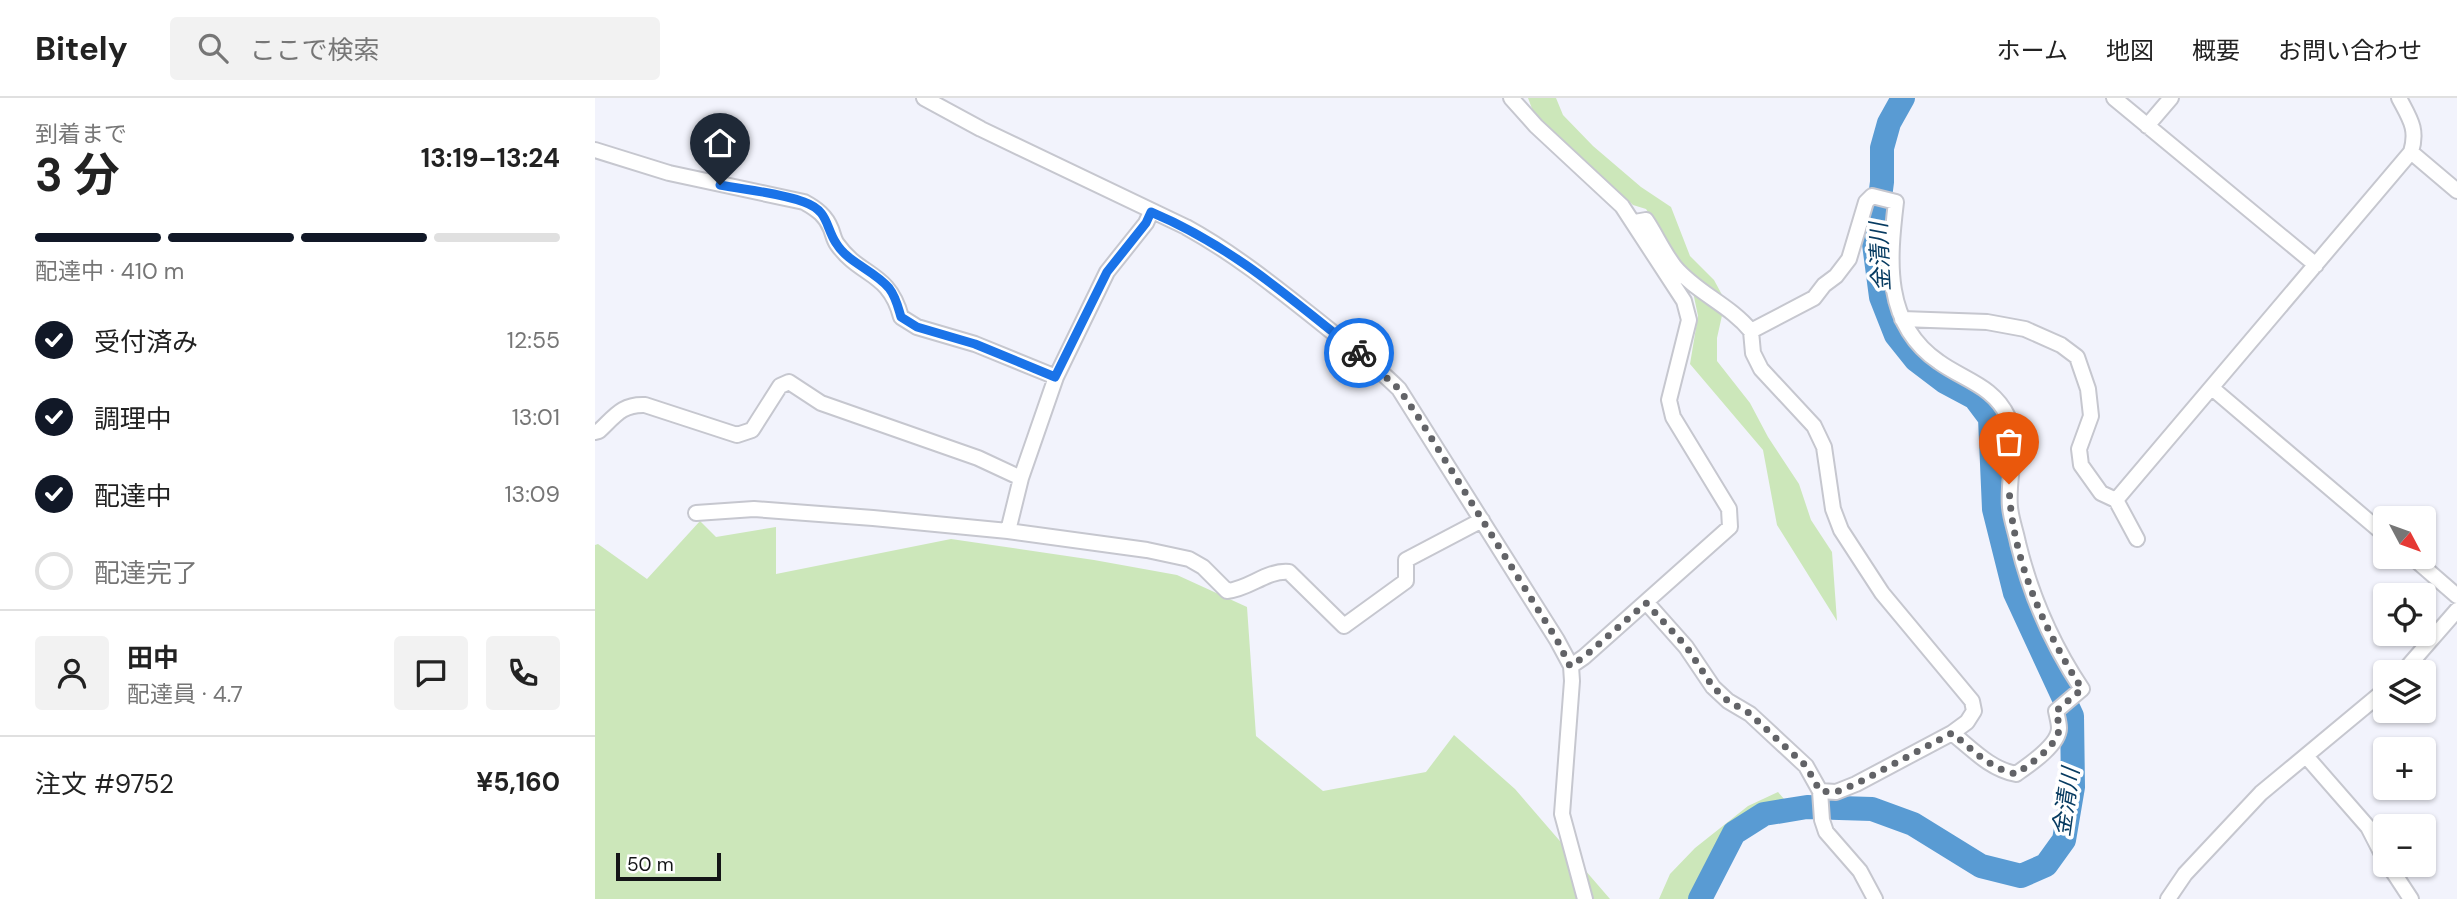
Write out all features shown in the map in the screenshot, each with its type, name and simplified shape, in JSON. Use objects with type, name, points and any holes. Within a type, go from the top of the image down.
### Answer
[{"type":"street","points":[[924,98],[981,129],[1206,238],[1254,269],[1399,389],[1557,640],[1570,666],[1572,681],[1562,814],[1585,899]]},
{"type":"street","points":[[1511,98],[1536,126],[1622,206],[1635,222],[1684,301],[1689,320],[1669,400],[1673,418],[1729,509],[1730,527],[1584,657],[1570,666]]},
{"type":"street","points":[[2114,98],[2316,265]]},
{"type":"street","points":[[2147,126],[2171,98]]},
{"type":"street","points":[[2116,500],[2411,152],[2415,137],[2399,98]]},
{"type":"street","points":[[595,150],[669,173],[804,202],[819,210],[829,225],[835,243],[848,256],[888,286],[901,317],[917,327],[975,344],[1055,377]]},
{"type":"street","points":[[2411,152],[2457,191]]},
{"type":"street","points":[[1751,331],[1814,298],[1824,285],[1836,276],[1849,259],[1865,202],[1872,196],[1896,202],[1890,253],[1893,290],[1902,319],[1918,344],[1938,362],[1983,386],[1999,402],[2009,418],[2013,437],[2010,508],[2026,574],[2042,617],[2064,662],[2082,689],[2056,711],[2059,730],[2055,741],[2016,774],[2001,771],[1989,764],[1952,733]]},
{"type":"street","points":[[1009,531],[1021,478],[1055,377],[1107,272],[1146,223],[1151,212]]},
{"type":"street","points":[[1635,222],[1646,220],[1675,267],[1698,288],[1742,320],[1751,331],[1753,353],[1761,369],[1814,426],[1824,447],[1833,509],[1841,530],[1882,593],[1972,701],[1974,711],[1967,722],[1952,733],[1856,784],[1836,792],[1820,794]]},
{"type":"street","points":[[1902,319],[1987,322],[2025,329],[2061,345],[2077,357],[2088,389],[2091,416],[2079,449],[2081,465],[2101,493],[2116,500],[2137,539]]},
{"type":"street","points":[[595,432],[632,404],[645,405],[737,435],[752,430],[780,386],[789,382],[821,403],[978,458],[1021,478]]},
{"type":"street","points":[[2212,388],[2373,525]]},
{"type":"street","points":[[697,513],[754,509],[873,518],[1009,531],[1147,550],[1189,559],[1203,567],[1227,591],[1241,589],[1276,571],[1289,572],[1344,626],[1406,581],[1406,560],[1482,520]]},
{"type":"street","points":[[2426,569],[2457,596]]},
{"type":"street","points":[[1646,603],[1686,646],[1713,687],[1728,701],[1749,713],[1806,766],[1820,794],[1826,832],[1860,871],[1875,899]]},
{"type":"street","points":[[2413,660],[2457,610]]},
{"type":"street","points":[[2168,899],[2185,874],[2261,793],[2373,700]]},
{"type":"street","points":[[2306,756],[2368,827],[2373,837]]},
{"type":"street","points":[[2396,877],[2411,899]]},
{"type":"green space","points":[[1528,98],[1556,98],[1563,115],[1593,146],[1641,187],[1671,207],[1690,256],[1714,280],[1727,304],[1687,271],[1646,209],[1633,205],[1534,114]]},
{"type":"green space","points":[[1693,292],[1723,311],[1717,338],[1717,361],[1750,403],[1768,437],[1799,484],[1811,520],[1832,552],[1837,621],[1777,525],[1763,450],[1690,364],[1698,316]]},
{"type":"green space","points":[[700,521],[716,537],[776,527],[776,574],[951,539],[1177,575],[1247,607],[1256,736],[1323,791],[1426,772],[1454,735],[1515,789],[1610,899],[595,899],[595,545],[598,544],[647,579]]},
{"type":"green space","points":[[1778,792],[1784,799],[1732,828],[1714,856],[1711,899],[1659,899],[1670,874],[1695,848],[1748,806]]},
{"type":"waterway","name":"金清川","points":[[1700,899],[1734,833],[1764,814],[1807,807],[1872,809],[1913,824],[1981,866],[2021,876],[2046,865],[2064,840],[2073,787],[2072,716],[2015,593],[1994,509],[1990,418],[1975,398],[1945,382],[1916,360],[1896,335],[1881,297],[1874,244],[1882,182],[1882,148],[1889,123],[1903,98]]},
{"type":"way so far","points":[[1359,353],[1399,389],[1417,415],[1557,640],[1570,666],[1646,603],[1686,646],[1713,687],[1728,701],[1749,713],[1806,766],[1820,791],[1836,792],[1856,784],[1952,733],[1989,764],[2001,771],[2016,774],[2055,741],[2059,730],[2056,711],[2082,689],[2064,662],[2042,617],[2026,574],[2010,508],[2009,484]]},
{"type":"route","points":[[720,185],[804,202],[819,210],[829,225],[835,243],[888,286],[901,317],[917,327],[975,344],[1055,377],[1107,272],[1146,223],[1151,212],[1201,235],[1254,269],[1359,353]]}]
